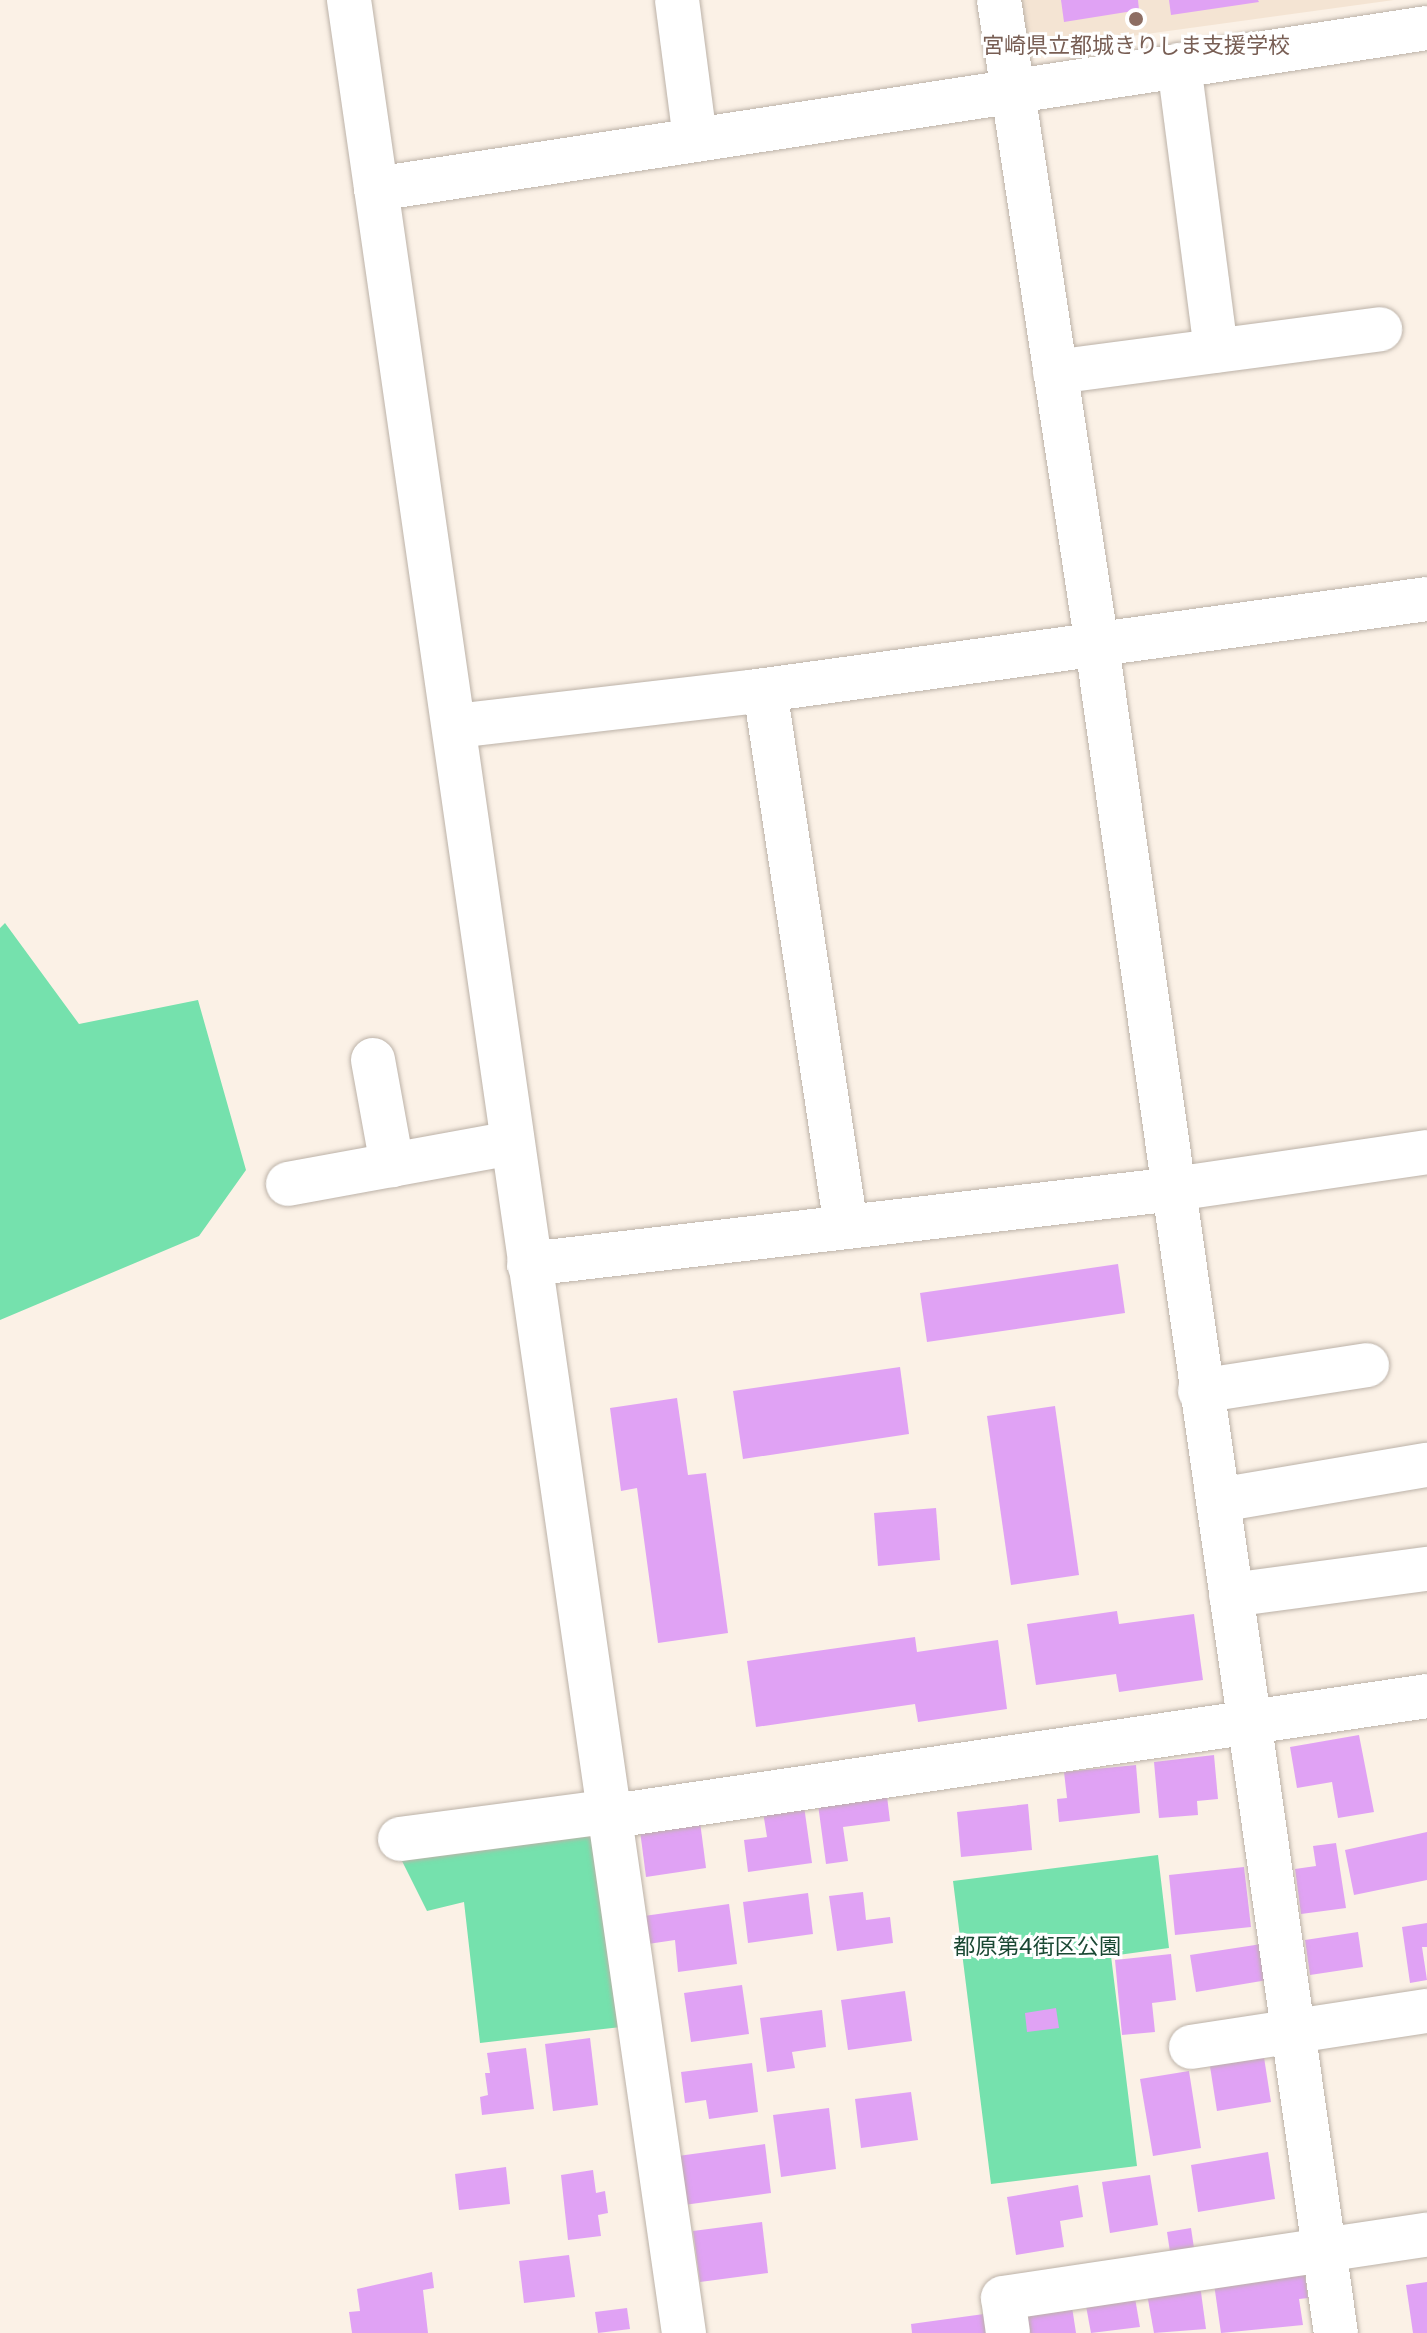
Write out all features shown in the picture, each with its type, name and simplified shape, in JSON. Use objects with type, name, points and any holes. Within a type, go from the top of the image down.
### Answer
[{"type":"street","points":[[349,0],[455,726],[606,1814],[684,2333]]},
{"type":"street","points":[[677,0],[695,139]]},
{"type":"street","points":[[999,0],[1097,646],[1200,1391],[1219,1500],[1336,2333]]},
{"type":"street","points":[[376,189],[1012,89],[1427,28]]},
{"type":"street","points":[[1179,65],[1216,351]]},
{"type":"street","points":[[1055,372],[1380,329]]},
{"type":"street","points":[[455,726],[765,690],[1427,599]]},
{"type":"street","points":[[765,690],[846,1227]]},
{"type":"street","points":[[373,1060],[392,1165]]},
{"type":"street","points":[[288,1184],[511,1143]]},
{"type":"street","points":[[529,1264],[1174,1189],[1427,1152]]},
{"type":"street","points":[[1200,1391],[1367,1365]]},
{"type":"street","points":[[1219,1500],[1427,1465]]},
{"type":"street","points":[[1231,1595],[1427,1569]]},
{"type":"street","points":[[400,1839],[606,1814],[1427,1696]]},
{"type":"street","points":[[1191,2047],[1427,2011]]},
{"type":"street","points":[[1008,2333],[1003,2298],[1324,2253],[1427,2235]]},
{"type":"shaded area","name":"宮崎県立都城きりしま支援学校","points":[[1011,0],[1394,0],[1030,50],[1016,37]]},
{"type":"green space","points":[[5,923],[79,1024],[198,1000],[246,1170],[199,1236],[0,1320],[0,928]]},
{"type":"green space","points":[[600,1828],[621,2027],[480,2043],[464,1902],[427,1911],[397,1851]]},
{"type":"green space","name":"都原第4街区公園","points":[[1158,1855],[1169,1948],[1111,1956],[1137,2166],[991,2184],[953,1881]]},
{"type":"building","points":[[1061,0],[1138,0],[1139,10],[1064,22]]},
{"type":"building","points":[[1169,0],[1258,0],[1259,2],[1171,15]]},
{"type":"building","points":[[1118,1264],[1125,1313],[927,1342],[920,1293]]},
{"type":"building","points":[[900,1367],[909,1434],[743,1459],[733,1391]]},
{"type":"building","points":[[677,1398],[688,1475],[706,1473],[728,1633],[658,1643],[637,1488],[621,1491],[610,1408]]},
{"type":"building","points":[[1055,1406],[1079,1575],[1011,1585],[987,1416]]},
{"type":"building","points":[[936,1508],[940,1560],[878,1566],[874,1513]]},
{"type":"building","points":[[1117,1611],[1119,1624],[1194,1614],[1203,1680],[1119,1692],[1116,1674],[1036,1685],[1027,1624]]},
{"type":"building","points":[[915,1637],[917,1652],[998,1640],[1007,1709],[918,1722],[915,1704],[756,1727],[747,1661]]},
{"type":"building","points":[[1359,1735],[1374,1812],[1338,1818],[1332,1782],[1297,1788],[1290,1747]]},
{"type":"building","points":[[1214,1755],[1218,1799],[1197,1801],[1198,1815],[1159,1818],[1154,1762]]},
{"type":"building","points":[[1136,1765],[1140,1813],[1059,1822],[1057,1799],[1067,1798],[1064,1772]]},
{"type":"building","points":[[886,1788],[890,1821],[843,1827],[848,1861],[826,1864],[817,1797]]},
{"type":"building","points":[[1028,1804],[1032,1850],[961,1857],[957,1812]]},
{"type":"building","points":[[804,1806],[812,1863],[748,1872],[744,1840],[767,1837],[763,1812]]},
{"type":"building","points":[[699,1814],[706,1868],[646,1877],[639,1823]]},
{"type":"building","points":[[1427,1832],[1427,1880],[1354,1895],[1345,1850]]},
{"type":"building","points":[[1336,1843],[1346,1908],[1301,1914],[1295,1869],[1316,1866],[1313,1846]]},
{"type":"building","points":[[1244,1867],[1251,1927],[1175,1935],[1169,1875]]},
{"type":"building","points":[[863,1892],[866,1920],[890,1917],[893,1943],[837,1951],[829,1896]]},
{"type":"building","points":[[808,1893],[813,1934],[748,1943],[743,1902]]},
{"type":"building","points":[[729,1904],[737,1964],[678,1972],[675,1940],[648,1944],[644,1916]]},
{"type":"building","points":[[1427,1923],[1427,1947],[1422,1947],[1427,1980],[1410,1983],[1402,1927]]},
{"type":"building","points":[[1358,1932],[1363,1967],[1310,1975],[1305,1940]]},
{"type":"building","points":[[1268,1943],[1273,1979],[1196,1992],[1190,1955]]},
{"type":"building","points":[[1171,1954],[1176,2000],[1152,2003],[1155,2032],[1122,2035],[1115,1960]]},
{"type":"building","points":[[742,1985],[749,2034],[691,2042],[684,1993]]},
{"type":"building","points":[[905,1991],[912,2041],[848,2050],[841,2000]]},
{"type":"building","points":[[1056,2008],[1059,2028],[1027,2032],[1025,2013]]},
{"type":"building","points":[[822,2010],[826,2047],[792,2052],[795,2068],[767,2072],[760,2018]]},
{"type":"building","points":[[590,2038],[598,2105],[553,2111],[545,2044]]},
{"type":"building","points":[[526,2048],[534,2109],[482,2115],[480,2097],[488,2095],[485,2073],[490,2073],[487,2053]]},
{"type":"building","points":[[1263,2051],[1271,2102],[1217,2111],[1209,2060]]},
{"type":"building","points":[[752,2063],[758,2112],[709,2119],[706,2100],[685,2103],[681,2072]]},
{"type":"building","points":[[1189,2071],[1201,2148],[1153,2156],[1140,2079]]},
{"type":"building","points":[[911,2092],[918,2140],[861,2148],[855,2099]]},
{"type":"building","points":[[829,2108],[836,2169],[781,2177],[773,2115]]},
{"type":"building","points":[[765,2144],[771,2193],[684,2205],[678,2156]]},
{"type":"building","points":[[1268,2152],[1275,2199],[1198,2212],[1191,2165]]},
{"type":"building","points":[[506,2167],[510,2204],[459,2210],[455,2174]]},
{"type":"building","points":[[593,2170],[596,2193],[605,2191],[608,2213],[598,2215],[601,2236],[568,2240],[561,2175]]},
{"type":"building","points":[[1150,2175],[1158,2225],[1110,2233],[1102,2182]]},
{"type":"building","points":[[1078,2185],[1083,2217],[1060,2221],[1064,2247],[1016,2255],[1007,2197]]},
{"type":"building","points":[[762,2222],[768,2273],[700,2282],[693,2231]]},
{"type":"building","points":[[1191,2228],[1194,2248],[1170,2252],[1167,2232]]},
{"type":"building","points":[[569,2255],[575,2297],[524,2303],[519,2261]]},
{"type":"building","points":[[1304,2269],[1308,2298],[1299,2299],[1303,2325],[1221,2333],[1214,2284]]},
{"type":"building","points":[[432,2272],[434,2288],[423,2290],[428,2333],[352,2333],[349,2312],[360,2311],[357,2289]]},
{"type":"building","points":[[1427,2282],[1427,2333],[1413,2333],[1406,2285]]},
{"type":"building","points":[[1200,2285],[1206,2329],[1154,2333],[1147,2294]]},
{"type":"building","points":[[1135,2298],[1140,2327],[1091,2333],[1086,2306]]},
{"type":"building","points":[[1072,2307],[1076,2333],[1027,2333],[1025,2315]]},
{"type":"building","points":[[627,2308],[630,2329],[598,2333],[595,2312]]},
{"type":"building","points":[[984,2314],[986,2333],[912,2333],[911,2324]]},
{"type":"place","name":"宮崎県立都城きりしま支援学校","points":[[1136,19]]}]
